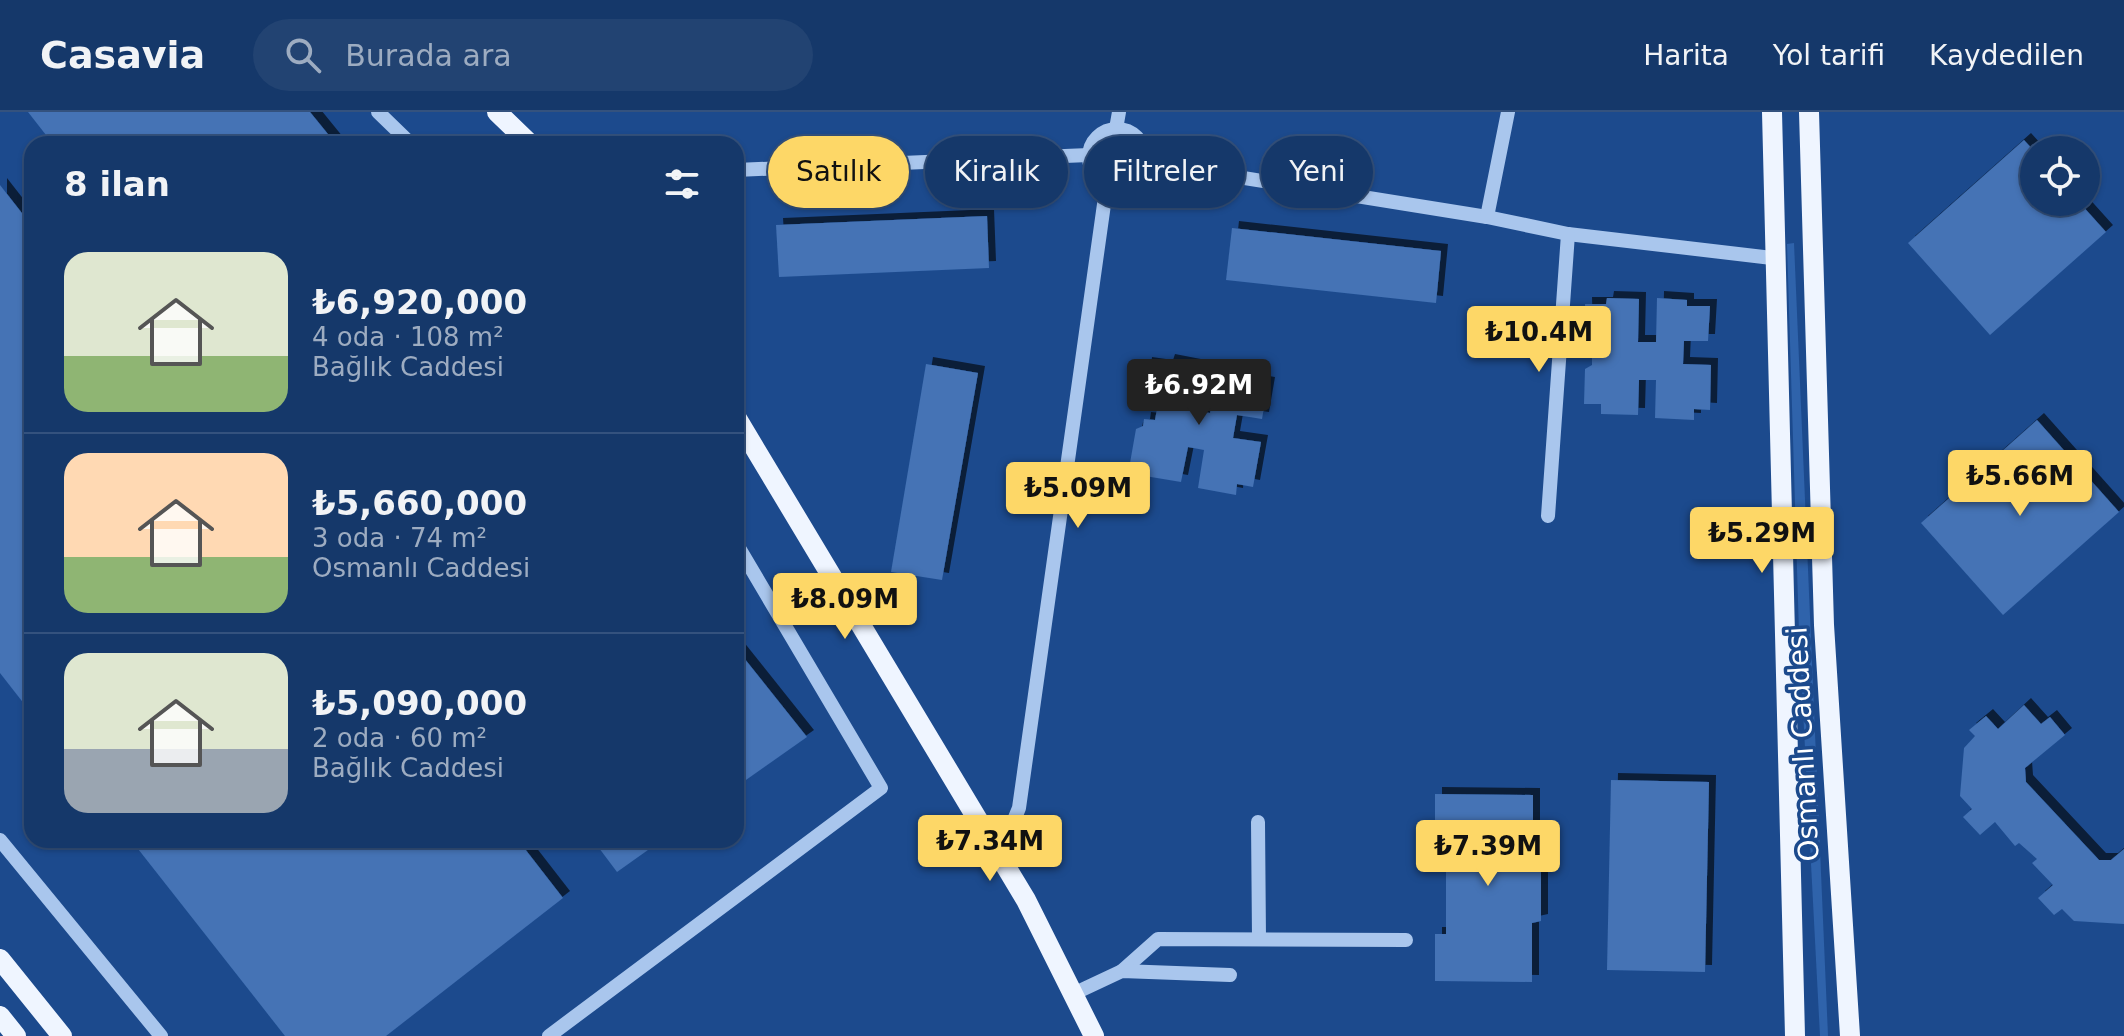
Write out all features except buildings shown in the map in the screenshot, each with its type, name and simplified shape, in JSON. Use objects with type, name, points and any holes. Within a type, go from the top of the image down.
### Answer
[{"type":"main road","points":[[497,112],[522,136]]},
{"type":"main road","name":"Osmanlı Caddesi","points":[[1772,112],[1795,1036]]},
{"type":"main road","name":"Osmanlı Caddesi","points":[[1809,112],[1824,625],[1850,1036]]},
{"type":"main road","points":[[744,430],[1026,900],[1094,1036]]},
{"type":"main road","points":[[0,959],[62,1036]]},
{"type":"main road","points":[[0,1016],[16,1036]]},
{"type":"street","points":[[378,112],[403,136]]},
{"type":"street","points":[[1116,129],[1119,112]]},
{"type":"street","points":[[1487,217],[1508,112]]},
{"type":"street","points":[[1101,136],[1116,129],[1132,136]]},
{"type":"street","points":[[744,170],[1084,155]]},
{"type":"street","points":[[1245,178],[1487,217],[1568,234],[1772,258]]},
{"type":"street","points":[[992,843],[1012,825],[1019,808],[1103,208]]},
{"type":"street","points":[[1548,516],[1568,234]]},
{"type":"street","points":[[549,1036],[881,788],[744,557]]},
{"type":"street","points":[[1258,822],[1259,939]]},
{"type":"street","points":[[0,840],[161,1036]]},
{"type":"street","points":[[1073,994],[1122,971],[1158,939],[1406,940]]},
{"type":"street","points":[[1122,971],[1230,975]]},
{"type":"shaded area","points":[[1794,243],[1828,1036],[1820,1036],[1799,633],[1787,244]]}]
